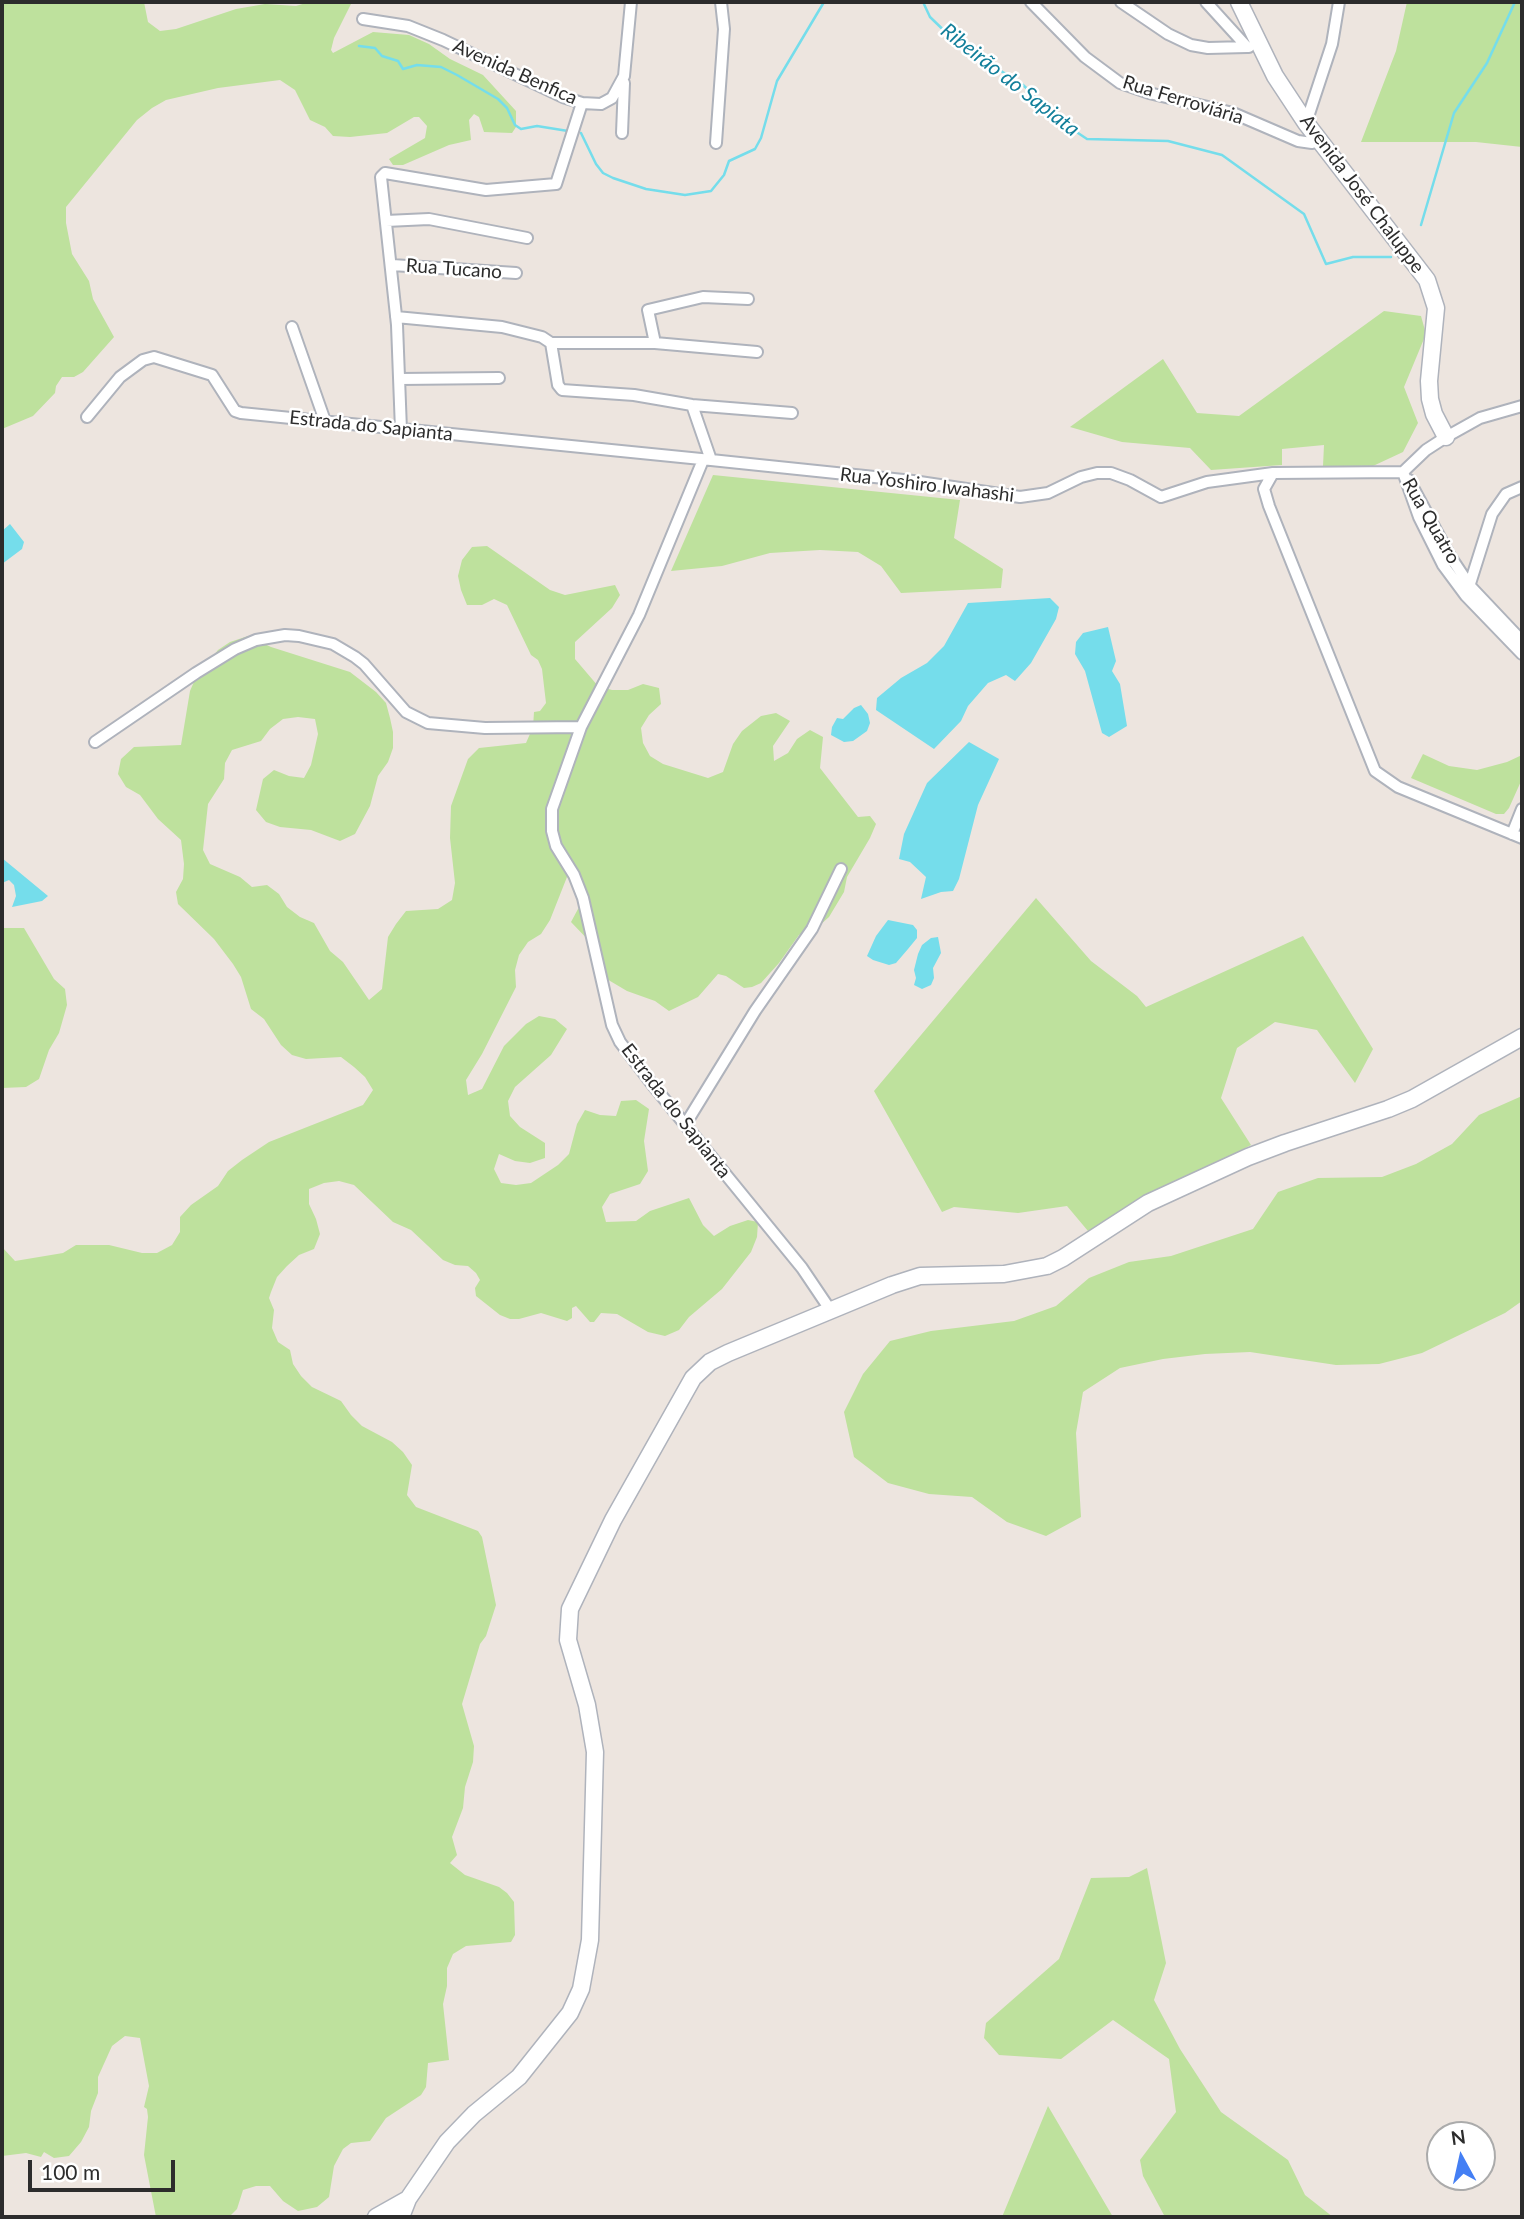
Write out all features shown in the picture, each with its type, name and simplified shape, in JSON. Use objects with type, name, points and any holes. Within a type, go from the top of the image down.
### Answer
[{"type":"main road","name":"Avenida José Chaluppe","points":[[1239,2],[1253,46],[1319,141],[1427,279],[1436,308],[1429,381],[1430,399],[1434,414],[1446,437]]},
{"type":"main road","points":[[401,2217],[408,2199],[447,2141],[474,2114],[519,2077],[544,2048],[570,2013],[583,1980],[590,1940],[595,1752],[587,1705],[568,1640],[570,1609],[620,1508],[693,1378],[710,1362],[728,1353],[920,1276],[1004,1274],[1047,1266],[1147,1203],[1248,1157],[1388,1110],[1522,1037]]},
{"type":"main road","points":[[376,2217],[408,2199]]},
{"type":"street","name":"Avenida Benfica","points":[[363,19],[408,26],[563,97],[582,103],[601,104],[612,98],[619,89],[625,66],[631,2]]},
{"type":"street","points":[[716,143],[723,29],[721,2]]},
{"type":"street","name":"Rua Ferroviária","points":[[1031,2],[1085,57],[1120,83],[1149,93],[1233,113],[1298,141],[1319,141]]},
{"type":"street","points":[[1121,2],[1168,34],[1191,45],[1208,48],[1253,46]]},
{"type":"street","points":[[1206,2],[1253,46]]},
{"type":"street","points":[[1306,123],[1332,44],[1339,2]]},
{"type":"street","points":[[622,133],[625,66]]},
{"type":"street","points":[[401,430],[392,265],[381,177],[385,173],[482,190],[556,184],[582,103]]},
{"type":"street","points":[[386,221],[429,219],[527,238]]},
{"type":"street","name":"Rua Tucano","points":[[392,265],[516,273]]},
{"type":"street","points":[[655,344],[648,310],[703,297],[748,299]]},
{"type":"street","points":[[396,317],[521,330],[551,343],[655,344],[757,352]]},
{"type":"street","points":[[292,327],[325,421]]},
{"type":"street","points":[[551,343],[558,386],[562,390],[634,395],[692,405],[792,413]]},
{"type":"street","name":"Estrada do Sapianta","points":[[87,417],[120,377],[143,359],[154,357],[212,375],[237,413],[817,471]]},
{"type":"street","points":[[400,379],[499,378]]},
{"type":"street","points":[[692,405],[707,460]]},
{"type":"street","points":[[1403,472],[1426,450],[1480,418],[1522,406]]},
{"type":"street","name":"Estrada do Sapianta","points":[[707,460],[639,615],[581,727],[552,809],[552,831],[556,846],[575,875],[583,898],[612,1025],[620,1042],[802,1268],[831,1311]]},
{"type":"street","name":"Rua Yoshiro Iwahashi","points":[[817,471],[914,481],[1020,497],[1048,494],[1081,477],[1097,473],[1130,480],[1161,497],[1207,482],[1273,473],[1403,472]]},
{"type":"street","name":"Rua Quatro","points":[[1403,472],[1430,542],[1443,565],[1522,653]]},
{"type":"street","points":[[1273,473],[1264,489],[1269,506],[1375,771],[1398,787],[1517,836],[1522,808]]},
{"type":"street","points":[[1468,591],[1492,514],[1506,494],[1522,487]]},
{"type":"street","name":"Rua Quatro","points":[[1468,591],[1522,641]]},
{"type":"street","points":[[95,742],[235,649],[256,640],[285,635],[324,641],[355,657],[365,664],[406,712],[428,723],[485,727],[581,727]]},
{"type":"street","points":[[685,1125],[755,1010],[812,929],[841,869]]},
{"type":"green space","points":[[2,2],[144,2],[148,22],[160,31],[176,29],[236,9],[265,4],[296,6],[309,2],[352,2],[334,38],[331,50],[333,53],[373,32],[409,35],[483,75],[516,111],[516,127],[512,133],[484,132],[479,117],[474,114],[469,120],[471,140],[449,145],[403,165],[393,165],[389,159],[425,138],[427,126],[419,117],[414,117],[387,133],[333,136],[325,127],[310,120],[295,90],[280,80],[218,88],[166,100],[152,108],[137,120],[66,207],[72,254],[89,281],[93,299],[114,337],[83,372],[74,377],[62,377],[55,393],[33,416],[2,429]]},
{"type":"green space","points":[[1407,2],[1522,2],[1522,147],[1476,142],[1361,142],[1396,51]]},
{"type":"green space","points":[[1384,311],[1421,316],[1426,334],[1404,387],[1418,423],[1403,452],[1373,466],[1323,466],[1324,445],[1282,449],[1282,465],[1211,470],[1190,448],[1122,442],[1070,427],[1163,359],[1197,413],[1239,416]]},
{"type":"green space","points":[[713,475],[960,500],[954,538],[1003,569],[1001,588],[901,593],[881,566],[858,552],[820,550],[770,553],[722,566],[671,571]]},
{"type":"green space","points":[[487,546],[550,590],[565,595],[615,585],[620,595],[612,608],[575,642],[575,659],[598,686],[612,690],[628,690],[643,684],[659,688],[661,704],[649,715],[641,728],[643,743],[650,756],[663,764],[708,778],[723,772],[733,744],[742,731],[761,716],[776,713],[790,721],[773,746],[774,761],[788,753],[797,739],[810,730],[823,737],[820,768],[858,817],[870,816],[876,824],[847,877],[844,892],[829,917],[819,926],[799,935],[761,983],[744,988],[718,974],[698,997],[669,1011],[655,1001],[627,991],[600,975],[593,945],[571,922],[589,897],[581,883],[567,877],[550,920],[541,934],[528,942],[519,955],[515,970],[516,987],[466,1080],[468,1095],[482,1089],[504,1046],[526,1024],[539,1016],[555,1019],[567,1029],[551,1055],[515,1087],[508,1101],[510,1116],[520,1127],[545,1143],[545,1158],[530,1163],[515,1161],[499,1154],[494,1169],[501,1183],[531,1183],[558,1165],[569,1154],[577,1124],[585,1110],[616,1116],[621,1101],[636,1100],[649,1109],[644,1141],[648,1171],[640,1184],[610,1194],[602,1207],[606,1222],[636,1221],[650,1211],[689,1198],[703,1225],[714,1236],[730,1226],[748,1220],[758,1222],[757,1237],[751,1252],[722,1289],[689,1317],[679,1330],[665,1336],[648,1332],[617,1314],[601,1313],[594,1322],[590,1322],[576,1306],[572,1308],[572,1318],[567,1321],[541,1313],[510,1319],[500,1315],[476,1296],[475,1288],[480,1280],[468,1266],[443,1260],[411,1230],[393,1222],[354,1185],[339,1181],[309,1189],[309,1204],[320,1234],[314,1249],[299,1255],[277,1277],[271,1292],[269,1298],[274,1310],[272,1328],[278,1342],[290,1350],[293,1364],[312,1387],[341,1401],[362,1426],[392,1442],[403,1452],[412,1465],[407,1495],[416,1507],[478,1531],[482,1537],[496,1605],[486,1636],[480,1644],[462,1704],[474,1746],[473,1762],[465,1787],[463,1808],[452,1837],[457,1855],[450,1863],[465,1875],[499,1887],[507,1893],[514,1902],[515,1935],[511,1942],[466,1946],[453,1954],[447,1968],[443,2004],[449,2060],[428,2063],[426,2087],[421,2095],[386,2118],[370,2141],[351,2143],[343,2149],[334,2166],[329,2197],[317,2207],[298,2211],[283,2201],[270,2186],[256,2186],[243,2190],[237,2209],[229,2217],[156,2217],[144,2155],[148,2117],[144,2107],[149,2086],[140,2038],[125,2036],[112,2046],[98,2077],[98,2093],[91,2111],[89,2127],[69,2156],[54,2158],[44,2152],[41,2157],[26,2153],[2,2156],[2,1247],[15,1261],[63,1253],[76,1245],[109,1245],[142,1253],[157,1253],[172,1245],[180,1232],[180,1217],[191,1205],[218,1186],[228,1171],[242,1160],[269,1142],[363,1105],[373,1090],[365,1077],[354,1067],[341,1057],[306,1059],[292,1055],[281,1045],[264,1019],[251,1009],[241,977],[233,964],[214,939],[178,904],[176,892],[183,879],[184,864],[181,840],[158,819],[140,795],[126,787],[118,774],[121,759],[134,747],[181,745],[190,691],[196,677],[218,650],[230,642],[248,636],[271,647],[350,672],[376,692],[386,703],[393,732],[393,748],[388,762],[378,776],[370,806],[355,834],[340,841],[311,830],[280,827],[266,822],[256,810],[263,779],[274,770],[304,778],[311,765],[318,734],[315,719],[298,717],[283,719],[270,729],[261,741],[232,750],[225,763],[224,779],[208,804],[203,850],[210,864],[240,877],[252,887],[267,885],[279,894],[287,907],[314,923],[330,951],[343,962],[369,1000],[382,989],[388,937],[406,911],[438,909],[452,900],[455,883],[450,838],[451,806],[468,759],[479,748],[526,743],[533,727],[534,712],[540,711],[546,703],[542,669],[538,660],[531,655],[507,605],[494,599],[482,605],[467,605],[461,590],[458,576],[462,560],[472,547]]},
{"type":"green space","points":[[1423,754],[1449,766],[1477,770],[1522,755],[1522,779],[1509,808],[1504,814],[1496,814],[1411,778]]},
{"type":"green space","points":[[1036,898],[1091,961],[1137,996],[1146,1007],[1303,936],[1373,1049],[1355,1083],[1317,1030],[1275,1022],[1237,1048],[1221,1098],[1251,1145],[1088,1231],[1067,1206],[1018,1213],[954,1207],[942,1212],[874,1091]]},
{"type":"green space","points":[[2,928],[24,928],[54,979],[65,989],[67,1005],[59,1033],[49,1050],[39,1079],[26,1087],[2,1088]]},
{"type":"green space","points":[[1522,1096],[1522,1301],[1505,1313],[1422,1353],[1379,1364],[1336,1365],[1250,1352],[1163,1359],[1120,1368],[1083,1392],[1076,1433],[1081,1517],[1046,1536],[1007,1522],[972,1497],[929,1494],[888,1483],[854,1457],[844,1412],[863,1374],[890,1341],[931,1331],[1014,1321],[1056,1306],[1089,1278],[1129,1262],[1171,1256],[1253,1229],[1278,1192],[1318,1178],[1382,1177],[1416,1164],[1452,1144],[1479,1115]]},
{"type":"green space","points":[[1147,1868],[1166,1963],[1154,2000],[1180,2049],[1221,2112],[1288,2160],[1305,2195],[1333,2217],[1165,2217],[1143,2176],[1140,2160],[1176,2112],[1169,2059],[1113,2020],[1061,2059],[999,2055],[984,2038],[986,2023],[1059,1959],[1091,1878],[1129,1877]]},
{"type":"green space","points":[[1048,2106],[1113,2217],[1002,2217]]},
{"type":"water","points":[[10,524],[24,542],[22,549],[2,564],[2,531]]},
{"type":"water","points":[[1050,598],[1059,607],[1056,619],[1031,663],[1015,681],[1006,675],[988,683],[968,706],[961,721],[934,749],[876,710],[877,698],[901,678],[927,663],[944,646],[968,603]]},
{"type":"water","points":[[1108,627],[1116,661],[1112,671],[1120,684],[1127,726],[1109,737],[1102,733],[1085,671],[1075,654],[1076,642],[1083,633]]},
{"type":"water","points":[[861,705],[868,714],[870,723],[867,731],[853,741],[844,742],[831,735],[837,718],[843,719]]},
{"type":"water","points":[[969,742],[999,759],[978,805],[959,879],[953,891],[921,899],[926,877],[910,862],[899,859],[904,834],[927,783]]},
{"type":"water","points":[[2,858],[48,896],[42,901],[12,907],[16,896],[14,885],[9,880],[2,883]]},
{"type":"water","points":[[888,920],[913,925],[917,930],[917,938],[896,963],[889,965],[867,956],[876,936]]},
{"type":"water","points":[[938,937],[941,953],[933,968],[934,978],[931,985],[922,989],[914,985],[918,954],[922,945],[931,938]]},
{"type":"waterway","name":"Ribeirão do Sapiata","points":[[581,133],[596,164],[603,173],[613,178],[646,189],[685,195],[711,191],[724,175],[729,161],[755,149],[761,138],[777,81],[824,2]]},
{"type":"waterway","name":"Ribeirão do Sapiata","points":[[923,2],[930,17],[959,45],[1022,84],[1063,123],[1087,139],[1168,141],[1222,155],[1304,214],[1326,264],[1353,257],[1391,257]]},
{"type":"waterway","points":[[1421,225],[1454,113],[1487,63],[1515,2]]},
{"type":"waterway","name":"Ribeirão do Sapiata","points":[[359,46],[375,48],[382,56],[398,61],[403,69],[417,65],[441,67],[457,75],[498,99],[507,108],[515,125],[521,129],[537,126],[568,131]]}]
